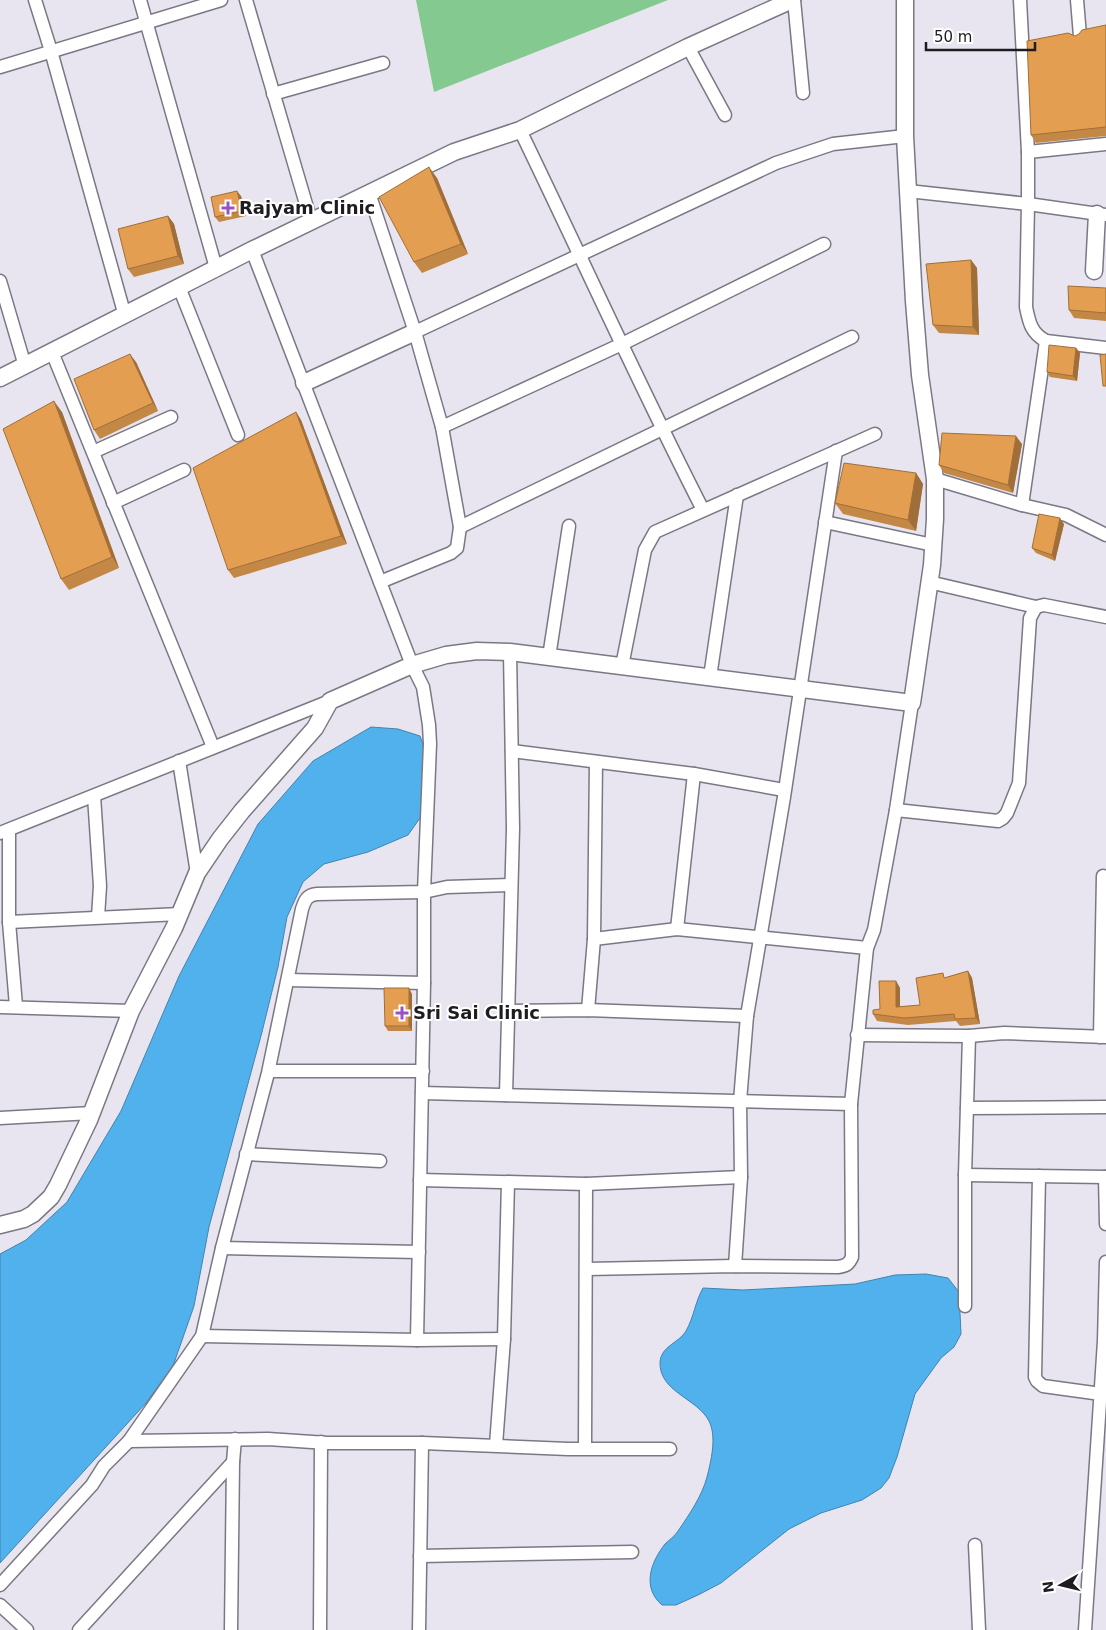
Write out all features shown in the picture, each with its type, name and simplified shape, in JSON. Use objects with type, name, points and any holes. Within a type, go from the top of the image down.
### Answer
[{"type":"street","points":[[35,0],[125,316]]},
{"type":"street","points":[[140,0],[216,268]]},
{"type":"street","points":[[0,67],[221,0]]},
{"type":"street","points":[[246,0],[311,221]]},
{"type":"street","points":[[0,378],[252,250],[454,152],[520,130],[688,46],[793,0],[803,94]]},
{"type":"street","points":[[587,1269],[735,1266],[838,1267],[847,1265],[852,1257],[851,1104],[857,1034],[867,948],[874,930],[896,810],[929,582],[935,519],[935,479],[918,356],[914,301],[905,136],[905,0]]},
{"type":"street","points":[[1020,0],[1028,152],[1026,307],[1028,321],[1039,338],[1046,341],[1106,348]]},
{"type":"street","points":[[1077,0],[1080,36]]},
{"type":"street","points":[[688,46],[725,115]]},
{"type":"street","points":[[273,94],[383,63]]},
{"type":"street","points":[[520,130],[581,255],[661,429],[703,510]]},
{"type":"street","points":[[304,384],[776,163],[834,144],[905,136]]},
{"type":"street","points":[[1028,152],[1106,144]]},
{"type":"street","points":[[908,191],[1102,214],[1094,271]]},
{"type":"street","points":[[369,193],[415,332],[442,427],[460,526],[457,548],[451,553],[380,582]]},
{"type":"street","points":[[442,427],[622,344],[824,244]]},
{"type":"street","points":[[252,250],[412,665],[424,687],[429,725],[424,892],[417,1340]]},
{"type":"street","points":[[0,281],[24,366]]},
{"type":"street","points":[[179,288],[238,435]]},
{"type":"street","points":[[460,526],[852,337]]},
{"type":"street","points":[[1022,505],[1046,341]]},
{"type":"street","points":[[52,352],[213,748]]},
{"type":"street","points":[[93,452],[171,417]]},
{"type":"street","points":[[622,666],[645,550],[651,537],[660,528],[875,434]]},
{"type":"street","points":[[735,1266],[741,1177],[740,1101],[746,1016],[784,790],[836,451]]},
{"type":"street","points":[[113,503],[184,470]]},
{"type":"street","points":[[935,479],[1022,505],[1066,515],[1106,535]]},
{"type":"street","points":[[710,676],[737,495]]},
{"type":"street","points":[[825,522],[933,545]]},
{"type":"street","points":[[549,657],[569,526]]},
{"type":"street","points":[[929,582],[1036,607],[1044,604],[1106,617]]},
{"type":"street","points":[[896,810],[998,821],[1007,813],[1019,782],[1030,618],[1036,607]]},
{"type":"street","points":[[16,1006],[4,831],[330,701],[412,665],[446,655],[477,651],[510,652],[912,703]]},
{"type":"street","points":[[506,1096],[513,828],[510,652]]},
{"type":"street","points":[[0,1225],[29,1216],[51,1197],[92,1113],[131,1011],[180,914],[198,873],[220,839],[242,811],[315,728],[330,701]]},
{"type":"street","points":[[512,751],[694,774],[784,790]]},
{"type":"street","points":[[179,761],[198,873]]},
{"type":"street","points":[[588,1010],[594,938],[596,762]]},
{"type":"street","points":[[677,929],[694,774]]},
{"type":"street","points":[[94,796],[100,886],[98,917]]},
{"type":"street","points":[[857,1034],[969,1036],[1004,1033],[1103,1037],[1103,876]]},
{"type":"street","points":[[0,1585],[92,1485],[104,1466],[129,1441],[202,1336],[222,1248],[269,1071],[304,902],[309,896],[317,894],[424,892],[447,887],[511,885]]},
{"type":"street","points":[[9,922],[180,914]]},
{"type":"street","points":[[594,938],[677,929],[867,948]]},
{"type":"street","points":[[288,980],[424,983]]},
{"type":"street","points":[[0,1006],[131,1011]]},
{"type":"street","points":[[508,1012],[588,1010],[746,1016]]},
{"type":"street","points":[[965,1306],[965,1175],[969,1036]]},
{"type":"street","points":[[269,1071],[422,1071]]},
{"type":"street","points":[[422,1093],[851,1104]]},
{"type":"street","points":[[967,1108],[1106,1107]]},
{"type":"street","points":[[0,1118],[92,1113]]},
{"type":"street","points":[[246,1154],[380,1161]]},
{"type":"street","points":[[965,1175],[1106,1177],[1106,1224]]},
{"type":"street","points":[[1039,1176],[1035,1377],[1039,1384],[1043,1386],[1101,1394]]},
{"type":"street","points":[[420,1180],[586,1184],[741,1177]]},
{"type":"street","points":[[496,1445],[504,1339],[508,1182]]},
{"type":"street","points":[[585,1447],[586,1184]]},
{"type":"street","points":[[222,1248],[419,1252]]},
{"type":"street","points":[[1085,1630],[1101,1394],[1106,1262]]},
{"type":"street","points":[[202,1336],[417,1340],[504,1339]]},
{"type":"street","points":[[129,1441],[235,1439],[670,1449]]},
{"type":"street","points":[[231,1630],[233,1462],[235,1439]]},
{"type":"street","points":[[320,1630],[321,1442]]},
{"type":"street","points":[[419,1630],[422,1443]]},
{"type":"street","points":[[79,1630],[233,1462]]},
{"type":"street","points":[[975,1545],[979,1630]]},
{"type":"street","points":[[420,1556],[632,1552]]},
{"type":"street","points":[[0,1605],[27,1630]]},
{"type":"green space","points":[[416,0],[668,0],[434,92]]},
{"type":"water","points":[[371,727],[398,729],[420,736],[427,755],[425,811],[408,835],[368,852],[324,864],[303,882],[287,917],[278,967],[262,1032],[209,1227],[194,1306],[173,1366],[146,1403],[0,1563],[0,1254],[26,1240],[67,1202],[121,1111],[179,976],[258,824],[313,761]]},
{"type":"water","points":[[926,1274],[948,1278],[959,1292],[961,1334],[954,1347],[941,1358],[915,1394],[889,1478],[881,1488],[862,1500],[821,1513],[789,1529],[721,1583],[676,1605],[662,1605],[652,1591],[650,1575],[652,1567],[660,1551],[677,1533],[699,1498],[705,1484],[712,1456],[713,1434],[709,1421],[703,1413],[666,1381],[661,1372],[660,1362],[667,1348],[686,1331],[703,1288],[743,1290],[855,1284],[895,1275]]},
{"type":"building","points":[[1106,25],[1106,127],[1031,135],[1027,41],[1068,33],[1075,36],[1082,30]]},
{"type":"building","points":[[429,167],[461,244],[414,262],[379,197]]},
{"type":"building","points":[[237,191],[242,211],[215,217],[211,197]]},
{"type":"building","points":[[168,216],[178,256],[128,269],[118,229]]},
{"type":"building","points":[[971,260],[973,327],[933,325],[926,264]]},
{"type":"building","points":[[1068,286],[1106,288],[1106,313],[1069,310]]},
{"type":"building","points":[[1049,345],[1076,348],[1073,376],[1047,372]]},
{"type":"building","points":[[130,354],[153,403],[94,430],[74,379]]},
{"type":"building","points":[[1106,354],[1106,386],[1103,386],[1100,355]]},
{"type":"building","points":[[54,401],[112,557],[61,579],[3,429]]},
{"type":"building","points":[[296,412],[341,536],[228,570],[193,468]]},
{"type":"building","points":[[942,433],[1016,436],[1008,485],[939,465]]},
{"type":"building","points":[[844,463],[916,473],[908,520],[835,503]]},
{"type":"building","points":[[1039,514],[1060,518],[1052,555],[1032,548]]},
{"type":"building","points":[[968,971],[976,1018],[955,1019],[954,1014],[904,1018],[873,1014],[873,1010],[880,1009],[879,981],[896,981],[896,1007],[920,1005],[916,978],[943,973],[944,978]]},
{"type":"building","points":[[384,988],[409,988],[409,1026],[385,1026]]},
{"type":"place","name":"Rajyam Clinic","points":[[228,208]]},
{"type":"place","name":"Sri Sai Clinic","points":[[402,1013]]}]
